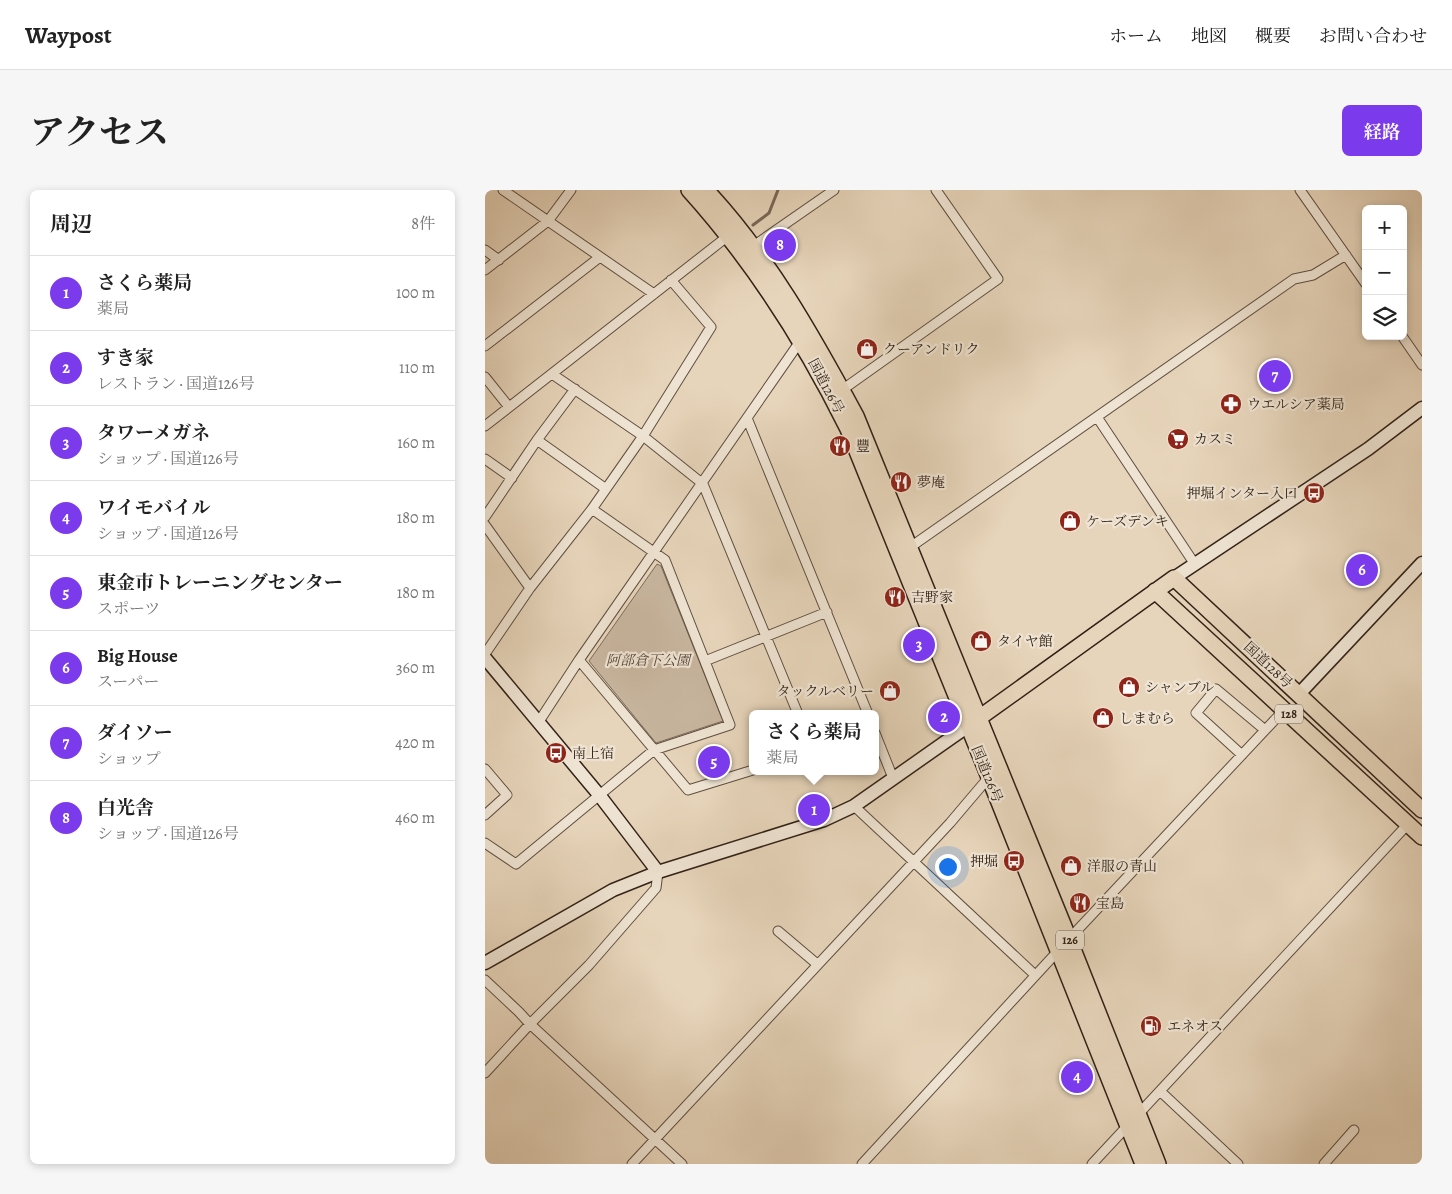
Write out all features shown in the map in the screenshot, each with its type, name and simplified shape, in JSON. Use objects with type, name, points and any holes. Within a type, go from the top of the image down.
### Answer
[{"type":"highway","name":"国道126号","points":[[689,190],[729,236],[771,294],[801,340],[831,394],[858,451],[973,722],[1069,939],[1158,1164]]},
{"type":"highway","name":"国道126号","points":[[705,190],[752,247],[811,334],[869,444],[973,722],[989,777],[1143,1164]]},
{"type":"highway","points":[[973,722],[1174,578]]},
{"type":"highway","name":"国道128号","points":[[1174,578],[1422,810]]},
{"type":"highway","name":"国道128号","points":[[1155,591],[1422,837]]},
{"type":"highway","points":[[1284,710],[1299,694]]},
{"type":"highway","points":[[1408,824],[1422,810]]},
{"type":"street","points":[[503,190],[654,294]]},
{"type":"street","points":[[485,270],[548,221],[571,190]]},
{"type":"street","points":[[752,247],[835,190]]},
{"type":"street","points":[[842,390],[998,279],[936,190]]},
{"type":"street","points":[[1300,190],[1362,278]]},
{"type":"street","points":[[485,426],[729,236]]},
{"type":"street","points":[[485,250],[499,260]]},
{"type":"street","points":[[909,548],[1294,279],[1313,275],[1346,255]]},
{"type":"street","points":[[485,346],[600,257]]},
{"type":"street","points":[[485,1073],[529,1024],[589,965],[656,888],[659,872],[600,796],[538,723],[485,656],[530,588],[592,509],[643,436],[711,326],[671,280]]},
{"type":"street","points":[[538,723],[579,660],[703,484],[801,340]]},
{"type":"street","points":[[1405,340],[1422,365]]},
{"type":"street","points":[[552,374],[643,436],[703,484],[796,710]]},
{"type":"street","points":[[485,377],[509,407]]},
{"type":"street","points":[[485,517],[537,440],[575,389]]},
{"type":"street","points":[[1174,578],[1193,563],[1368,449],[1422,408]]},
{"type":"street","points":[[1097,417],[1193,563]]},
{"type":"street","points":[[747,418],[866,710]]},
{"type":"street","points":[[537,440],[606,489]]},
{"type":"street","points":[[485,459],[512,478]]},
{"type":"street","points":[[485,843],[515,864],[654,750],[730,726],[665,560],[592,509]]},
{"type":"street","points":[[485,525],[530,588]]},
{"type":"street","points":[[1299,694],[1422,563]]},
{"type":"street","points":[[705,661],[827,612]]},
{"type":"street","points":[[579,660],[688,790],[749,771]]},
{"type":"street","points":[[1241,755],[1196,713],[1217,689],[1265,730]]},
{"type":"street","points":[[1069,939],[1284,710]]},
{"type":"street","points":[[485,962],[613,890],[659,872],[824,820],[854,806],[973,722]]},
{"type":"street","points":[[879,743],[893,778]]},
{"type":"street","points":[[485,769],[507,796],[485,815]]},
{"type":"street","points":[[632,1164],[950,823],[989,777]]},
{"type":"street","points":[[854,806],[1035,975]]},
{"type":"street","points":[[1092,1164],[1408,824]]},
{"type":"street","points":[[779,931],[817,964]]},
{"type":"street","points":[[862,1164],[1058,951]]},
{"type":"street","points":[[485,980],[529,1024],[656,1138],[682,1164]]},
{"type":"street","points":[[1159,1091],[1238,1164]]},
{"type":"street","points":[[1324,1164],[1354,1130]]},
{"type":"green space","name":"阿部倉下公園","points":[[657,564],[661,566],[723,721],[656,743],[589,661]]},
{"type":"waterway","points":[[753,225],[769,213],[778,190]]},
{"type":"place","name":"白光舎","points":[[780,245]]},
{"type":"place","name":"クーアンドリク","points":[[867,349]]},
{"type":"place","name":"ダイソー","points":[[1275,376]]},
{"type":"place","name":"ウエルシア薬局","points":[[1231,404]]},
{"type":"place","name":"カスミ","points":[[1178,439]]},
{"type":"place","name":"豐","points":[[840,446]]},
{"type":"place","name":"夢庵","points":[[901,482]]},
{"type":"place","name":"押堀インター入口","points":[[1314,493]]},
{"type":"place","name":"ケーズデンキ","points":[[1070,521]]},
{"type":"place","name":"Big House","points":[[1362,570]]},
{"type":"place","name":"吉野家","points":[[895,597]]},
{"type":"place","name":"タイヤ館","points":[[981,641]]},
{"type":"place","name":"タワーメガネ","points":[[919,645]]},
{"type":"place","name":"シャンブル","points":[[1129,687]]},
{"type":"place","name":"タックルベリー","points":[[890,691]]},
{"type":"place","name":"すき家","points":[[944,717]]},
{"type":"place","name":"しまむら","points":[[1103,718]]},
{"type":"place","name":"南上宿","points":[[556,753]]},
{"type":"place","name":"東金市トレーニングセンター","points":[[714,762]]},
{"type":"place","name":"さくら薬局","points":[[814,810]]},
{"type":"place","name":"押堀","points":[[1014,861]]},
{"type":"place","name":"洋服の青山","points":[[1071,866]]},
{"type":"place","name":"宝島","points":[[1080,903]]},
{"type":"place","name":"エネオス","points":[[1151,1026]]},
{"type":"place","name":"ワイモバイル","points":[[1077,1077]]}]
